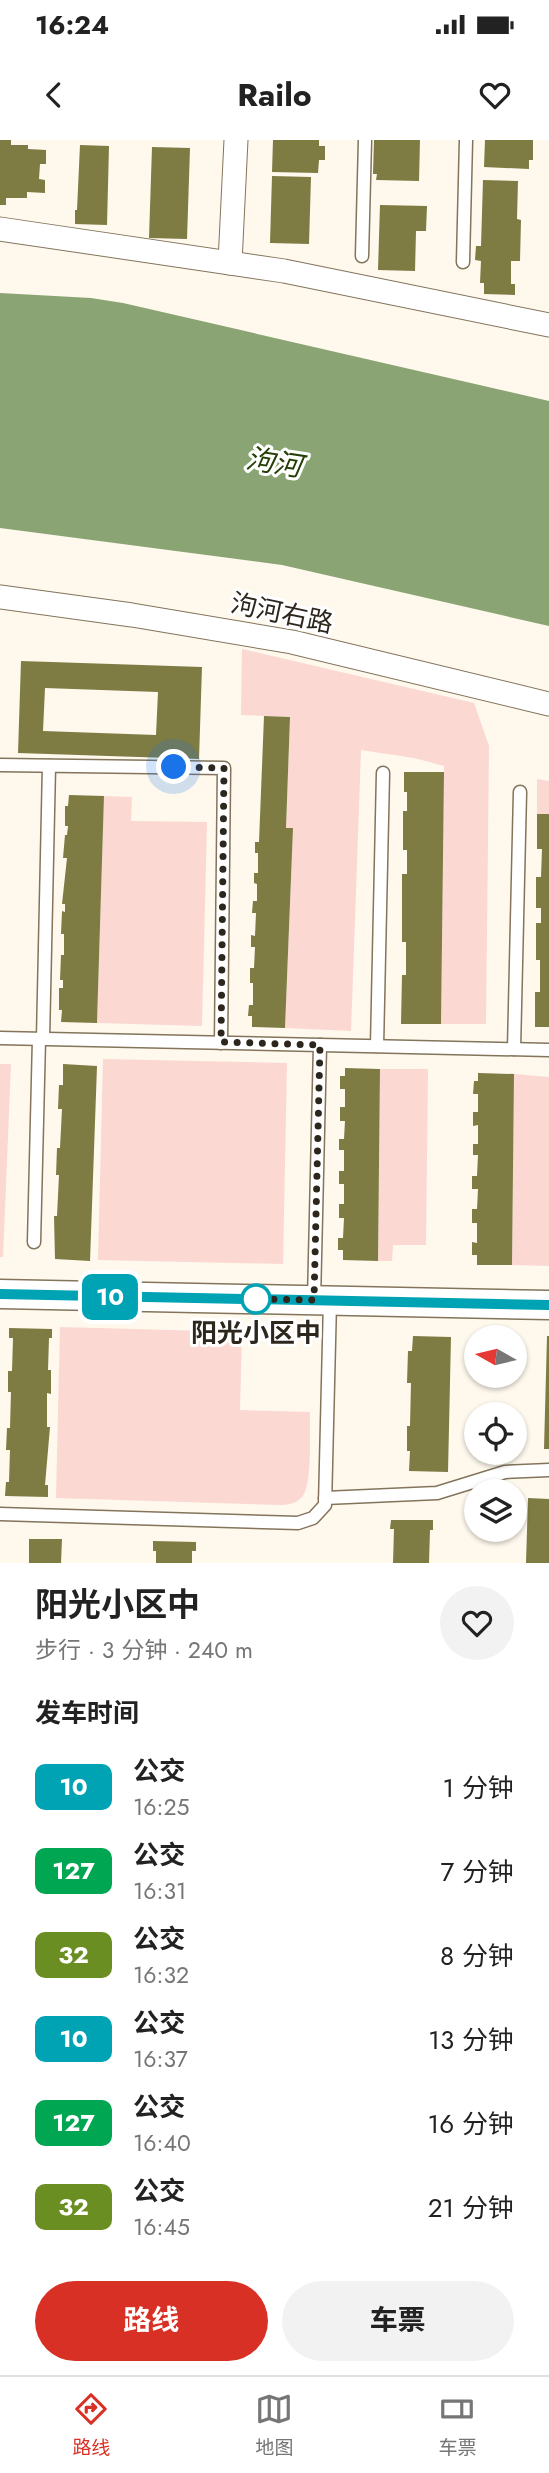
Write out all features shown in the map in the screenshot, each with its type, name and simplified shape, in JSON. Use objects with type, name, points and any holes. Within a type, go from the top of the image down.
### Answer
[{"type":"street","points":[[230,263],[236,140]]},
{"type":"street","points":[[0,229],[285,271],[549,325]]},
{"type":"street","name":"泃河右路","points":[[0,597],[132,615],[292,642],[549,704]]},
{"type":"street","points":[[0,1294],[549,1305]]},
{"type":"lane","points":[[362,256],[365,140]]},
{"type":"lane","points":[[463,262],[466,140]]},
{"type":"lane","points":[[0,765],[224,768],[221,1042]]},
{"type":"lane","points":[[34,1242],[50,766]]},
{"type":"lane","points":[[377,1046],[383,773]]},
{"type":"lane","points":[[514,1049],[520,792]]},
{"type":"lane","points":[[0,1038],[549,1050]]},
{"type":"lane","points":[[0,1514],[298,1523],[313,1518],[321,1511],[325,1498],[320,1045]]},
{"type":"lane","points":[[325,1498],[437,1493],[505,1472],[549,1470]]},
{"type":"shaded area","points":[[242,649],[474,703],[489,746],[486,1024],[441,1024],[444,766],[414,758],[361,750],[351,1031],[285,1028],[293,828],[286,828],[290,717],[241,715]]},
{"type":"shaded area","points":[[537,779],[549,781],[549,814],[537,814]]},
{"type":"shaded area","points":[[104,796],[132,797],[131,821],[207,822],[202,1026],[97,1023]]},
{"type":"shaded area","points":[[103,1059],[287,1063],[283,1264],[98,1260]]},
{"type":"shaded area","points":[[0,1064],[11,1064],[3,1257],[0,1257]]},
{"type":"shaded area","points":[[380,1069],[428,1069],[426,1245],[393,1245],[392,1261],[378,1261]]},
{"type":"shaded area","points":[[514,1074],[549,1077],[549,1266],[512,1265]]},
{"type":"shaded area","points":[[60,1327],[242,1332],[240,1410],[310,1412],[308,1481],[302,1497],[293,1503],[281,1505],[56,1498]]},
{"type":"water","name":"泃河","points":[[0,293],[91,298],[123,303],[549,401],[549,626],[282,565],[0,528]]},
{"type":"building","points":[[0,140],[11,140],[11,145],[28,145],[28,149],[46,150],[46,164],[40,164],[39,179],[45,180],[45,193],[27,192],[27,198],[6,198],[6,205],[0,205]]},
{"type":"building","points":[[273,140],[319,140],[319,146],[325,146],[325,160],[319,160],[318,173],[272,172]]},
{"type":"building","points":[[374,140],[420,140],[419,181],[376,180],[377,174],[373,174]]},
{"type":"building","points":[[485,140],[533,140],[533,160],[529,160],[529,169],[484,167]]},
{"type":"building","points":[[80,145],[109,146],[107,225],[75,224]]},
{"type":"building","points":[[152,147],[190,148],[187,239],[149,238]]},
{"type":"building","points":[[272,176],[311,177],[309,244],[270,243]]},
{"type":"building","points":[[483,180],[518,181],[520,261],[511,261],[511,284],[515,284],[515,295],[484,294],[484,283],[480,283],[481,261],[475,260],[476,246],[481,246]]},
{"type":"building","points":[[380,205],[427,206],[426,231],[416,231],[415,271],[378,270]]},
{"type":"building","points":[[21,661],[202,667],[199,759],[18,753]],"holes":[[[45,688],[158,692],[156,735],[43,731]]]},
{"type":"building","points":[[264,716],[290,717],[286,828],[293,828],[285,1028],[252,1027],[252,1016],[248,1016],[249,1005],[253,1005],[250,968],[254,968],[255,947],[251,947],[251,935],[255,936],[256,913],[252,913],[253,901],[257,901],[254,873],[258,873],[258,853],[255,853],[255,842],[259,842]]},
{"type":"building","points":[[404,772],[444,772],[441,1024],[401,1024],[402,975],[406,975],[406,942],[402,942],[402,874],[407,874],[407,850],[403,850],[403,811],[407,811]]},
{"type":"building","points":[[69,795],[104,796],[97,1023],[61,1022],[62,1010],[59,1010],[59,988],[63,988],[63,980],[60,980],[64,934],[61,934],[62,911],[65,912],[65,904],[62,904],[67,858],[63,858],[68,826],[65,826],[65,806],[68,806]]},
{"type":"building","points":[[537,814],[549,814],[549,1027],[535,1027],[535,992],[540,992],[540,960],[536,960],[536,923],[541,923],[541,908],[536,908],[536,877],[541,877],[542,849],[537,849]]},
{"type":"building","points":[[63,1064],[97,1066],[90,1261],[55,1259],[54,1216],[57,1216],[59,1175],[56,1175],[57,1148],[60,1148],[62,1109],[58,1109],[59,1085],[63,1085]]},
{"type":"building","points":[[345,1068],[380,1069],[378,1261],[343,1260],[343,1250],[338,1250],[338,1238],[343,1238],[344,1218],[339,1218],[339,1204],[344,1204],[344,1184],[339,1184],[339,1171],[344,1171],[344,1150],[339,1150],[339,1139],[344,1139],[345,1121],[340,1121],[340,1107],[345,1107],[345,1089],[340,1089],[340,1076],[345,1076]]},
{"type":"building","points":[[478,1073],[514,1074],[512,1265],[477,1265],[477,1255],[472,1255],[472,1242],[477,1243],[477,1223],[472,1223],[472,1209],[477,1209],[478,1189],[472,1189],[472,1176],[477,1176],[478,1155],[473,1155],[473,1144],[478,1144],[478,1125],[473,1126],[473,1112],[478,1112],[478,1094],[473,1094]]},
{"type":"building","points":[[9,1328],[52,1329],[52,1338],[49,1338],[48,1370],[51,1370],[51,1394],[47,1393],[47,1427],[50,1427],[45,1485],[48,1485],[48,1497],[5,1496],[6,1482],[9,1482],[10,1450],[6,1450],[11,1392],[8,1392],[8,1371],[12,1371],[13,1338],[9,1338]]},
{"type":"building","points":[[413,1336],[451,1337],[448,1472],[409,1471],[407,1426],[410,1426],[411,1383],[407,1383],[408,1351],[412,1351]]},
{"type":"building","points":[[547,1336],[549,1449],[544,1449]]},
{"type":"building","points":[[528,1498],[549,1499],[549,1563],[526,1563]]},
{"type":"building","points":[[391,1520],[433,1520],[429,1563],[393,1563],[394,1529],[390,1529]]},
{"type":"building","points":[[29,1539],[62,1539],[61,1563],[29,1563]]},
{"type":"building","points":[[153,1541],[196,1542],[196,1551],[192,1551],[192,1563],[156,1563]]},
{"type":"bus line","name":"10","points":[[0,1294],[549,1305]]},
{"type":"place","name":"阳光小区中","points":[[256,1299]]},
{"type":"route","points":[[174,767],[224,768],[221,1042],[320,1045],[314,1300],[256,1299]]}]
